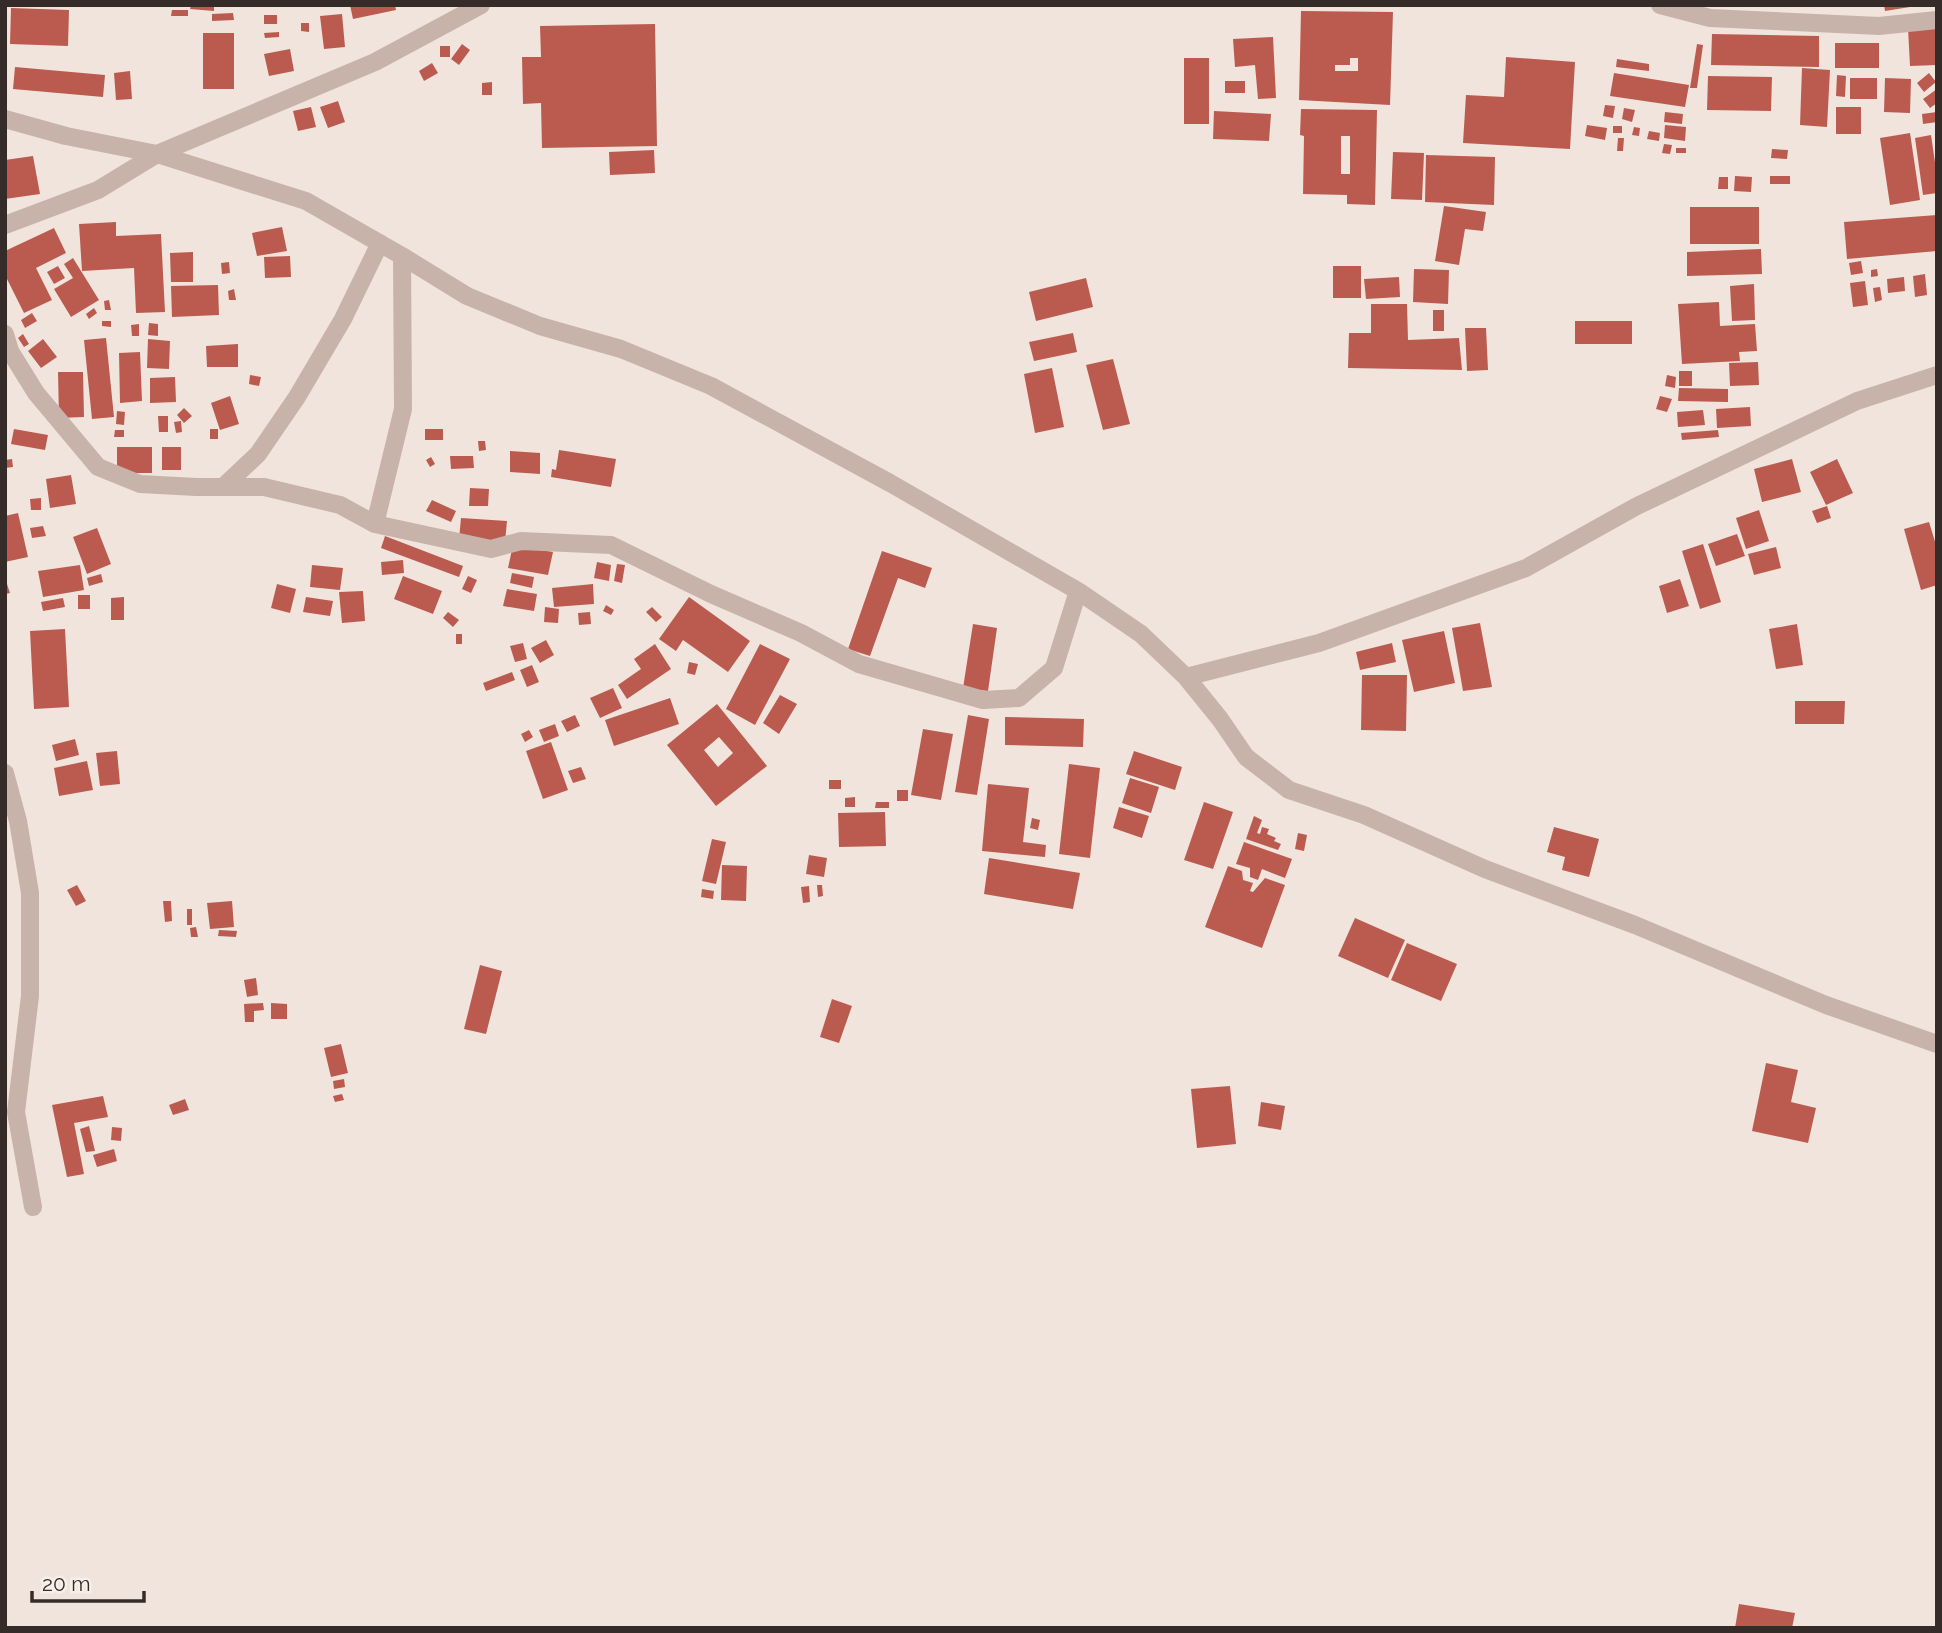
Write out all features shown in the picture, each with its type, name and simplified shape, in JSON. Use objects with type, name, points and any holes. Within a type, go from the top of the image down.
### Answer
[{"type":"street","points":[[5,225],[98,190],[157,154],[375,62],[481,5]]},
{"type":"street","points":[[1660,5],[1710,18],[1879,26],[1933,15]]},
{"type":"street","points":[[5,119],[66,136],[157,154],[306,201],[467,296],[540,326],[621,349],[711,386],[890,483],[1078,591],[1141,634],[1186,677],[1246,757],[1289,790],[1364,815],[1485,869],[1635,925],[1826,1005],[1937,1044]]},
{"type":"street","points":[[223,487],[258,454],[297,397],[343,319],[380,243]]},
{"type":"street","points":[[375,524],[403,409],[402,256]]},
{"type":"street","points":[[5,334],[10,351],[36,393],[98,467],[140,484],[264,487],[341,505],[375,524],[491,549],[521,541],[611,545],[711,594],[801,633],[859,664],[983,700],[1019,698],[1054,668],[1078,591]]},
{"type":"street","points":[[1186,677],[1318,643],[1526,568],[1649,500],[1857,401],[1937,375]]},
{"type":"street","points":[[5,773],[18,821],[30,893],[30,996],[16,1112],[33,1207]]},
{"type":"building","points":[[191,5],[214,5],[214,11],[190,9]]},
{"type":"building","points":[[350,5],[395,5],[396,10],[353,19]]},
{"type":"building","points":[[1884,5],[1910,5],[1910,7],[1885,11]]},
{"type":"building","points":[[11,8],[69,10],[68,46],[10,44]]},
{"type":"building","points":[[172,10],[188,10],[188,16],[171,16]]},
{"type":"building","points":[[1301,11],[1393,12],[1390,105],[1299,100]],"holes":[[[1350,58],[1358,58],[1358,71],[1335,71],[1335,65],[1350,65]]]},
{"type":"building","points":[[233,13],[234,20],[212,21],[212,14]]},
{"type":"building","points":[[342,14],[345,47],[324,49],[320,16]]},
{"type":"building","points":[[264,15],[277,15],[277,24],[264,24]]},
{"type":"building","points":[[301,23],[309,23],[309,32],[301,31]]},
{"type":"building","points":[[655,24],[657,146],[542,148],[541,103],[523,104],[522,57],[541,57],[540,26]]},
{"type":"building","points":[[1937,27],[1937,65],[1910,66],[1908,28]]},
{"type":"building","points":[[279,32],[279,37],[265,38],[264,33]]},
{"type":"building","points":[[203,33],[234,33],[234,89],[203,89]]},
{"type":"building","points":[[1712,34],[1819,36],[1819,67],[1711,65]]},
{"type":"building","points":[[1273,37],[1276,98],[1258,99],[1255,65],[1235,67],[1233,39]]},
{"type":"building","points":[[1835,43],[1879,43],[1879,68],[1835,68]]},
{"type":"building","points":[[462,44],[470,50],[459,65],[451,59]]},
{"type":"building","points":[[1697,44],[1703,45],[1697,88],[1690,88]]},
{"type":"building","points":[[440,46],[450,46],[450,57],[440,57]]},
{"type":"building","points":[[290,49],[294,71],[269,76],[264,54]]},
{"type":"building","points":[[1506,57],[1575,62],[1570,149],[1463,143],[1466,95],[1504,97]]},
{"type":"building","points":[[1184,58],[1209,58],[1209,124],[1184,124]]},
{"type":"building","points":[[1617,59],[1649,64],[1649,71],[1616,67]]},
{"type":"building","points":[[432,63],[438,73],[424,81],[419,71]]},
{"type":"building","points":[[15,67],[105,75],[103,97],[13,89]]},
{"type":"building","points":[[1802,68],[1830,70],[1827,127],[1800,125]]},
{"type":"building","points":[[130,71],[132,99],[116,100],[114,73]]},
{"type":"building","points":[[1614,73],[1689,85],[1685,107],[1610,96]]},
{"type":"building","points":[[1929,73],[1936,82],[1924,92],[1917,83]]},
{"type":"building","points":[[1837,75],[1846,76],[1845,97],[1836,96]]},
{"type":"building","points":[[1708,76],[1772,77],[1771,111],[1707,110]]},
{"type":"building","points":[[1850,78],[1877,78],[1877,99],[1850,99]]},
{"type":"building","points":[[1885,78],[1911,79],[1910,113],[1884,112]]},
{"type":"building","points":[[1225,81],[1245,81],[1245,93],[1225,93]]},
{"type":"building","points":[[492,82],[492,95],[482,95],[482,83]]},
{"type":"building","points":[[1937,89],[1937,103],[1930,108],[1923,99]]},
{"type":"building","points":[[338,101],[345,122],[328,128],[320,107]]},
{"type":"building","points":[[1605,105],[1615,106],[1613,118],[1603,116]]},
{"type":"building","points":[[311,107],[316,127],[298,131],[293,111]]},
{"type":"building","points":[[1836,107],[1861,107],[1861,134],[1836,134]]},
{"type":"building","points":[[1624,108],[1635,110],[1632,122],[1622,119]]},
{"type":"building","points":[[1301,109],[1377,110],[1375,205],[1347,204],[1347,195],[1303,194],[1304,136],[1300,135]],"holes":[[[1341,136],[1350,136],[1350,174],[1341,174]]]},
{"type":"building","points":[[1214,111],[1271,114],[1269,141],[1213,139]]},
{"type":"building","points":[[1665,112],[1683,114],[1682,124],[1664,122]]},
{"type":"building","points":[[1937,112],[1937,122],[1923,124],[1922,114]]},
{"type":"building","points":[[1587,125],[1607,128],[1605,140],[1585,136]]},
{"type":"building","points":[[1665,125],[1686,127],[1685,141],[1664,138]]},
{"type":"building","points":[[1613,126],[1622,126],[1622,133],[1613,133]]},
{"type":"building","points":[[1634,127],[1640,128],[1639,136],[1632,135]]},
{"type":"building","points":[[1649,131],[1660,133],[1659,141],[1647,139]]},
{"type":"building","points":[[1910,133],[1920,200],[1890,205],[1880,138]]},
{"type":"building","points":[[1931,135],[1937,193],[1923,195],[1915,138]]},
{"type":"building","points":[[1618,138],[1624,138],[1623,151],[1617,151]]},
{"type":"building","points":[[1664,144],[1672,145],[1670,154],[1662,153]]},
{"type":"building","points":[[1676,148],[1686,148],[1686,153],[1676,153]]},
{"type":"building","points":[[1772,149],[1788,150],[1787,159],[1771,158]]},
{"type":"building","points":[[654,150],[655,173],[610,175],[609,152]]},
{"type":"building","points":[[1393,152],[1424,153],[1422,200],[1391,199]]},
{"type":"building","points":[[1426,155],[1495,157],[1494,205],[1425,202]]},
{"type":"building","points":[[33,156],[40,194],[5,199],[5,160]]},
{"type":"building","points":[[1735,176],[1752,177],[1751,192],[1734,191]]},
{"type":"building","points":[[1770,176],[1790,176],[1790,184],[1770,184]]},
{"type":"building","points":[[1719,177],[1728,177],[1728,189],[1718,189]]},
{"type":"building","points":[[1444,206],[1486,212],[1483,231],[1465,229],[1459,265],[1435,261]]},
{"type":"building","points":[[1690,207],[1759,207],[1759,244],[1690,244]]},
{"type":"building","points":[[1937,215],[1937,251],[1847,259],[1844,222]]},
{"type":"building","points":[[116,222],[116,236],[161,234],[165,312],[136,313],[134,268],[82,271],[79,224]]},
{"type":"building","points":[[282,227],[287,251],[257,256],[252,233]]},
{"type":"building","points":[[54,228],[66,253],[36,268],[52,300],[24,313],[5,275],[5,251]]},
{"type":"building","points":[[1761,249],[1762,274],[1687,276],[1687,252]]},
{"type":"building","points":[[193,252],[193,282],[171,282],[170,253]]},
{"type":"building","points":[[290,256],[291,277],[265,278],[264,257]]},
{"type":"building","points":[[73,258],[99,300],[71,317],[54,289],[73,278],[64,264]]},
{"type":"building","points":[[1861,261],[1863,273],[1851,275],[1849,263]]},
{"type":"building","points":[[229,262],[230,273],[222,274],[221,263]]},
{"type":"building","points":[[58,266],[65,278],[54,284],[47,272]]},
{"type":"building","points":[[1333,266],[1361,266],[1361,298],[1333,298]]},
{"type":"building","points":[[1414,269],[1449,270],[1448,304],[1413,302]]},
{"type":"building","points":[[1877,269],[1878,276],[1871,277],[1871,270]]},
{"type":"building","points":[[1925,274],[1927,295],[1915,297],[1913,276]]},
{"type":"building","points":[[1399,277],[1400,297],[1366,299],[1364,279]]},
{"type":"building","points":[[1904,277],[1905,291],[1888,293],[1887,279]]},
{"type":"building","points":[[1086,278],[1093,307],[1036,321],[1029,292]]},
{"type":"building","points":[[1865,281],[1868,305],[1853,307],[1850,283]]},
{"type":"building","points":[[1754,284],[1755,320],[1732,321],[1730,286]]},
{"type":"building","points":[[218,285],[219,315],[172,317],[171,286]]},
{"type":"building","points":[[1880,287],[1882,300],[1875,302],[1873,288]]},
{"type":"building","points":[[234,289],[236,300],[229,300],[228,291]]},
{"type":"building","points":[[109,300],[111,310],[105,310],[104,301]]},
{"type":"building","points":[[1719,302],[1720,326],[1755,324],[1757,351],[1739,352],[1740,361],[1682,364],[1678,304]]},
{"type":"building","points":[[1371,304],[1407,304],[1408,340],[1459,338],[1462,370],[1348,368],[1349,333],[1371,333]]},
{"type":"building","points":[[94,308],[97,313],[89,319],[86,314]]},
{"type":"building","points":[[1433,310],[1444,310],[1444,331],[1433,331]]},
{"type":"building","points":[[32,313],[37,321],[25,328],[21,320]]},
{"type":"building","points":[[102,321],[111,321],[111,327],[102,326]]},
{"type":"building","points":[[1575,321],[1632,321],[1632,344],[1575,344]]},
{"type":"building","points":[[149,323],[158,324],[158,336],[148,335]]},
{"type":"building","points":[[139,324],[139,336],[132,336],[131,325]]},
{"type":"building","points":[[1465,328],[1486,328],[1488,370],[1467,371]]},
{"type":"building","points":[[1073,333],[1077,352],[1034,361],[1029,342]]},
{"type":"building","points":[[23,334],[29,344],[24,347],[18,338]]},
{"type":"building","points":[[106,338],[114,417],[92,419],[84,340]]},
{"type":"building","points":[[43,339],[57,357],[41,368],[28,351]]},
{"type":"building","points":[[148,339],[170,341],[169,369],[147,368]]},
{"type":"building","points":[[238,344],[238,367],[207,367],[206,346]]},
{"type":"building","points":[[140,352],[142,401],[120,403],[119,353]]},
{"type":"building","points":[[1113,359],[1130,424],[1103,430],[1086,365]]},
{"type":"building","points":[[1758,362],[1759,385],[1730,386],[1729,363]]},
{"type":"building","points":[[1052,368],[1064,427],[1035,433],[1024,374]]},
{"type":"building","points":[[1679,371],[1692,371],[1692,386],[1679,386]]},
{"type":"building","points":[[58,372],[83,372],[84,417],[59,418]]},
{"type":"building","points":[[250,375],[261,377],[259,386],[249,384]]},
{"type":"building","points":[[1667,375],[1676,377],[1675,388],[1665,386]]},
{"type":"building","points":[[175,377],[176,402],[150,403],[150,378]]},
{"type":"building","points":[[1679,388],[1728,389],[1728,402],[1678,401]]},
{"type":"building","points":[[230,396],[239,424],[220,430],[211,403]]},
{"type":"building","points":[[1660,396],[1672,399],[1667,412],[1656,409]]},
{"type":"building","points":[[1750,407],[1751,426],[1717,428],[1716,409]]},
{"type":"building","points":[[184,408],[192,416],[184,423],[177,415]]},
{"type":"building","points":[[1703,410],[1705,425],[1678,427],[1677,412]]},
{"type":"building","points":[[117,411],[125,412],[124,425],[116,424]]},
{"type":"building","points":[[158,416],[168,416],[168,432],[159,432]]},
{"type":"building","points":[[181,421],[182,432],[176,433],[174,422]]},
{"type":"building","points":[[14,429],[48,435],[45,450],[11,444]]},
{"type":"building","points":[[210,429],[218,429],[218,439],[210,439]]},
{"type":"building","points":[[425,429],[443,429],[443,440],[425,440]]},
{"type":"building","points":[[115,430],[124,430],[124,437],[114,437]]},
{"type":"building","points":[[1718,430],[1719,437],[1682,440],[1681,433]]},
{"type":"building","points":[[478,441],[485,441],[486,450],[479,451]]},
{"type":"building","points":[[117,447],[152,447],[152,473],[117,473]]},
{"type":"building","points":[[162,447],[181,447],[181,470],[162,470]]},
{"type":"building","points":[[559,450],[616,459],[611,487],[551,477],[552,469],[556,470]]},
{"type":"building","points":[[510,451],[540,453],[540,474],[510,472]]},
{"type":"building","points":[[450,456],[473,456],[474,468],[451,469]]},
{"type":"building","points":[[431,457],[435,464],[430,467],[426,460]]},
{"type":"building","points":[[12,459],[13,467],[5,468],[5,460]]},
{"type":"building","points":[[1792,459],[1801,492],[1762,502],[1754,469]]},
{"type":"building","points":[[1837,459],[1853,493],[1826,505],[1810,472]]},
{"type":"building","points":[[71,475],[76,504],[50,508],[46,479]]},
{"type":"building","points":[[470,488],[489,489],[488,506],[469,506]]},
{"type":"building","points":[[41,498],[41,510],[31,510],[30,499]]},
{"type":"building","points":[[432,500],[456,511],[451,522],[426,511]]},
{"type":"building","points":[[1827,506],[1831,518],[1817,523],[1812,511]]},
{"type":"building","points":[[1759,510],[1769,541],[1746,549],[1736,518]]},
{"type":"building","points":[[18,513],[28,557],[5,562],[5,516]]},
{"type":"building","points":[[461,518],[507,521],[505,542],[459,539]]},
{"type":"building","points":[[1929,522],[1937,548],[1937,585],[1921,590],[1904,529]]},
{"type":"building","points":[[43,526],[46,536],[32,538],[30,528]]},
{"type":"building","points":[[97,528],[111,564],[87,574],[73,537]]},
{"type":"building","points":[[1737,534],[1745,556],[1716,566],[1708,544]]},
{"type":"building","points":[[385,536],[463,566],[459,577],[381,548]]},
{"type":"building","points":[[1703,544],[1721,602],[1700,609],[1682,551]]},
{"type":"building","points":[[513,545],[553,552],[548,575],[508,568]]},
{"type":"building","points":[[1776,547],[1781,568],[1754,575],[1748,554]]},
{"type":"building","points":[[882,551],[932,568],[925,588],[898,578],[870,656],[848,649]]},
{"type":"building","points":[[403,560],[404,573],[382,575],[381,562]]},
{"type":"building","points":[[597,562],[611,565],[609,581],[594,578]]},
{"type":"building","points":[[617,564],[625,565],[622,583],[614,581]]},
{"type":"building","points":[[80,565],[84,590],[43,597],[38,571]]},
{"type":"building","points":[[312,565],[343,568],[340,590],[310,587]]},
{"type":"building","points":[[512,573],[534,577],[532,588],[510,583]]},
{"type":"building","points":[[101,574],[103,582],[89,586],[87,578]]},
{"type":"building","points":[[403,576],[442,591],[433,614],[394,599]]},
{"type":"building","points":[[468,576],[477,580],[471,593],[462,589]]},
{"type":"building","points":[[5,578],[10,593],[5,594]]},
{"type":"building","points":[[1680,579],[1689,606],[1667,613],[1659,586]]},
{"type":"building","points":[[277,584],[296,589],[290,613],[271,608]]},
{"type":"building","points":[[593,584],[594,604],[554,607],[552,588]]},
{"type":"building","points":[[507,589],[537,594],[534,611],[503,606]]},
{"type":"building","points":[[363,591],[365,621],[342,623],[339,592]]},
{"type":"building","points":[[78,595],[90,595],[90,609],[78,609]]},
{"type":"building","points":[[124,597],[124,620],[111,620],[111,598]]},
{"type":"building","points":[[306,597],[333,601],[330,616],[303,612]]},
{"type":"building","points":[[689,597],[750,641],[728,672],[683,640],[676,651],[659,639]]},
{"type":"building","points":[[63,598],[65,607],[43,611],[41,602]]},
{"type":"building","points":[[606,605],[614,610],[611,615],[603,611]]},
{"type":"building","points":[[545,607],[559,609],[558,623],[544,622]]},
{"type":"building","points":[[652,607],[662,617],[656,622],[646,612]]},
{"type":"building","points":[[448,612],[459,620],[453,627],[443,618]]},
{"type":"building","points":[[590,612],[591,624],[579,625],[578,613]]},
{"type":"building","points":[[1480,623],[1492,687],[1463,691],[1452,628]]},
{"type":"building","points":[[973,624],[997,628],[988,691],[963,688]]},
{"type":"building","points":[[1797,624],[1803,665],[1776,669],[1769,629]]},
{"type":"building","points":[[65,629],[69,707],[34,709],[30,631]]},
{"type":"building","points":[[1444,631],[1455,683],[1414,692],[1402,640]]},
{"type":"building","points":[[456,634],[462,634],[462,644],[456,644]]},
{"type":"building","points":[[546,640],[554,655],[540,663],[531,648]]},
{"type":"building","points":[[523,643],[527,659],[515,662],[510,646]]},
{"type":"building","points":[[1392,643],[1396,662],[1360,670],[1356,652]]},
{"type":"building","points":[[655,644],[671,669],[627,699],[618,685],[641,669],[634,659]]},
{"type":"building","points":[[760,644],[790,659],[755,725],[726,709]]},
{"type":"building","points":[[689,662],[698,664],[695,675],[687,673]]},
{"type":"building","points":[[532,665],[539,682],[527,687],[520,670]]},
{"type":"building","points":[[512,672],[515,680],[486,691],[483,683]]},
{"type":"building","points":[[1362,675],[1407,675],[1406,731],[1361,730]]},
{"type":"building","points":[[613,688],[622,708],[600,718],[590,698]]},
{"type":"building","points":[[780,695],[797,704],[779,734],[763,723]]},
{"type":"building","points":[[670,698],[679,724],[614,746],[605,720]]},
{"type":"building","points":[[1795,701],[1845,701],[1844,724],[1795,724]]},
{"type":"building","points":[[717,704],[767,766],[716,806],[667,745]],"holes":[[[719,737],[733,753],[718,767],[704,750]]]},
{"type":"building","points":[[575,715],[580,726],[567,732],[561,721]]},
{"type":"building","points":[[968,715],[989,719],[977,795],[955,792]]},
{"type":"building","points":[[1005,717],[1084,719],[1083,747],[1005,745]]},
{"type":"building","points":[[555,724],[559,736],[544,742],[539,730]]},
{"type":"building","points":[[923,729],[953,734],[941,800],[911,795]]},
{"type":"building","points":[[529,730],[533,737],[525,742],[521,734]]},
{"type":"building","points":[[75,739],[79,755],[56,761],[52,745]]},
{"type":"building","points":[[551,742],[568,790],[543,799],[526,751]]},
{"type":"building","points":[[117,751],[120,784],[100,786],[96,753]]},
{"type":"building","points":[[1134,751],[1182,767],[1175,790],[1126,774]]},
{"type":"building","points":[[87,761],[93,790],[59,796],[54,768]]},
{"type":"building","points":[[1069,764],[1100,768],[1090,858],[1059,854]]},
{"type":"building","points":[[581,767],[586,779],[573,783],[568,771]]},
{"type":"building","points":[[1130,778],[1159,787],[1151,813],[1122,803]]},
{"type":"building","points":[[829,780],[841,780],[841,789],[829,789]]},
{"type":"building","points":[[988,784],[1029,788],[1023,842],[1046,845],[1045,857],[982,851]]},
{"type":"building","points":[[897,790],[908,790],[908,801],[897,801]]},
{"type":"building","points":[[855,797],[855,807],[845,807],[845,798]]},
{"type":"building","points":[[876,802],[889,802],[889,808],[875,808]]},
{"type":"building","points":[[1204,802],[1233,812],[1213,869],[1184,860]]},
{"type":"building","points":[[1119,807],[1149,816],[1142,838],[1113,828]]},
{"type":"building","points":[[885,812],[886,846],[839,847],[838,813]]},
{"type":"building","points":[[1254,816],[1262,820],[1257,833],[1260,834],[1262,827],[1269,829],[1267,834],[1281,844],[1278,850],[1246,839]]},
{"type":"building","points":[[1032,818],[1040,820],[1038,830],[1030,828]]},
{"type":"building","points":[[1554,827],[1599,839],[1589,877],[1562,870],[1565,857],[1547,852]]},
{"type":"building","points":[[1298,833],[1307,835],[1304,851],[1295,849]]},
{"type":"building","points":[[712,839],[726,842],[716,884],[702,881]]},
{"type":"building","points":[[1244,842],[1292,859],[1285,878],[1262,869],[1258,880],[1250,877],[1250,868],[1236,864]]},
{"type":"building","points":[[809,855],[827,858],[824,877],[806,874]]},
{"type":"building","points":[[989,858],[1080,873],[1073,909],[984,894]]},
{"type":"building","points":[[722,865],[747,866],[746,901],[721,900]]},
{"type":"building","points":[[1228,866],[1242,871],[1243,880],[1253,883],[1250,891],[1253,892],[1265,878],[1285,885],[1262,948],[1205,927]]},
{"type":"building","points":[[77,885],[86,901],[76,906],[67,890]]},
{"type":"building","points":[[817,885],[822,885],[823,896],[818,897]]},
{"type":"building","points":[[809,886],[810,902],[803,903],[801,887]]},
{"type":"building","points":[[702,889],[714,891],[713,899],[701,897]]},
{"type":"building","points":[[163,901],[171,901],[172,921],[165,922]]},
{"type":"building","points":[[232,901],[234,927],[210,929],[207,903]]},
{"type":"building","points":[[187,909],[192,909],[192,925],[187,925]]},
{"type":"building","points":[[1355,918],[1405,940],[1388,978],[1338,956]]},
{"type":"building","points":[[196,927],[198,937],[191,937],[190,928]]},
{"type":"building","points":[[219,930],[237,931],[236,937],[218,936]]},
{"type":"building","points":[[1407,943],[1457,964],[1441,1001],[1391,980]]},
{"type":"building","points":[[480,965],[502,971],[486,1034],[464,1029]]},
{"type":"building","points":[[256,978],[258,995],[247,997],[244,980]]},
{"type":"building","points":[[832,999],[852,1006],[839,1043],[820,1037]]},
{"type":"building","points":[[263,1003],[264,1010],[254,1011],[254,1022],[245,1022],[244,1004]]},
{"type":"building","points":[[271,1003],[287,1004],[287,1019],[271,1019]]},
{"type":"building","points":[[341,1044],[348,1073],[331,1077],[324,1048]]},
{"type":"building","points":[[1766,1063],[1798,1070],[1791,1102],[1816,1108],[1808,1143],[1752,1131]]},
{"type":"building","points":[[344,1079],[345,1087],[334,1089],[333,1081]]},
{"type":"building","points":[[1230,1086],[1236,1144],[1197,1148],[1191,1089]]},
{"type":"building","points":[[342,1094],[344,1100],[335,1102],[333,1096]]},
{"type":"building","points":[[103,1096],[108,1117],[74,1123],[84,1174],[67,1177],[52,1105]]},
{"type":"building","points":[[185,1099],[189,1110],[173,1115],[169,1105]]},
{"type":"building","points":[[1261,1102],[1285,1106],[1281,1130],[1258,1126]]},
{"type":"building","points":[[89,1126],[95,1151],[86,1152],[80,1129]]},
{"type":"building","points":[[112,1127],[122,1128],[121,1141],[111,1140]]},
{"type":"building","points":[[114,1149],[117,1161],[97,1167],[93,1155]]},
{"type":"building","points":[[1739,1604],[1795,1613],[1792,1628],[1735,1628]]}]
